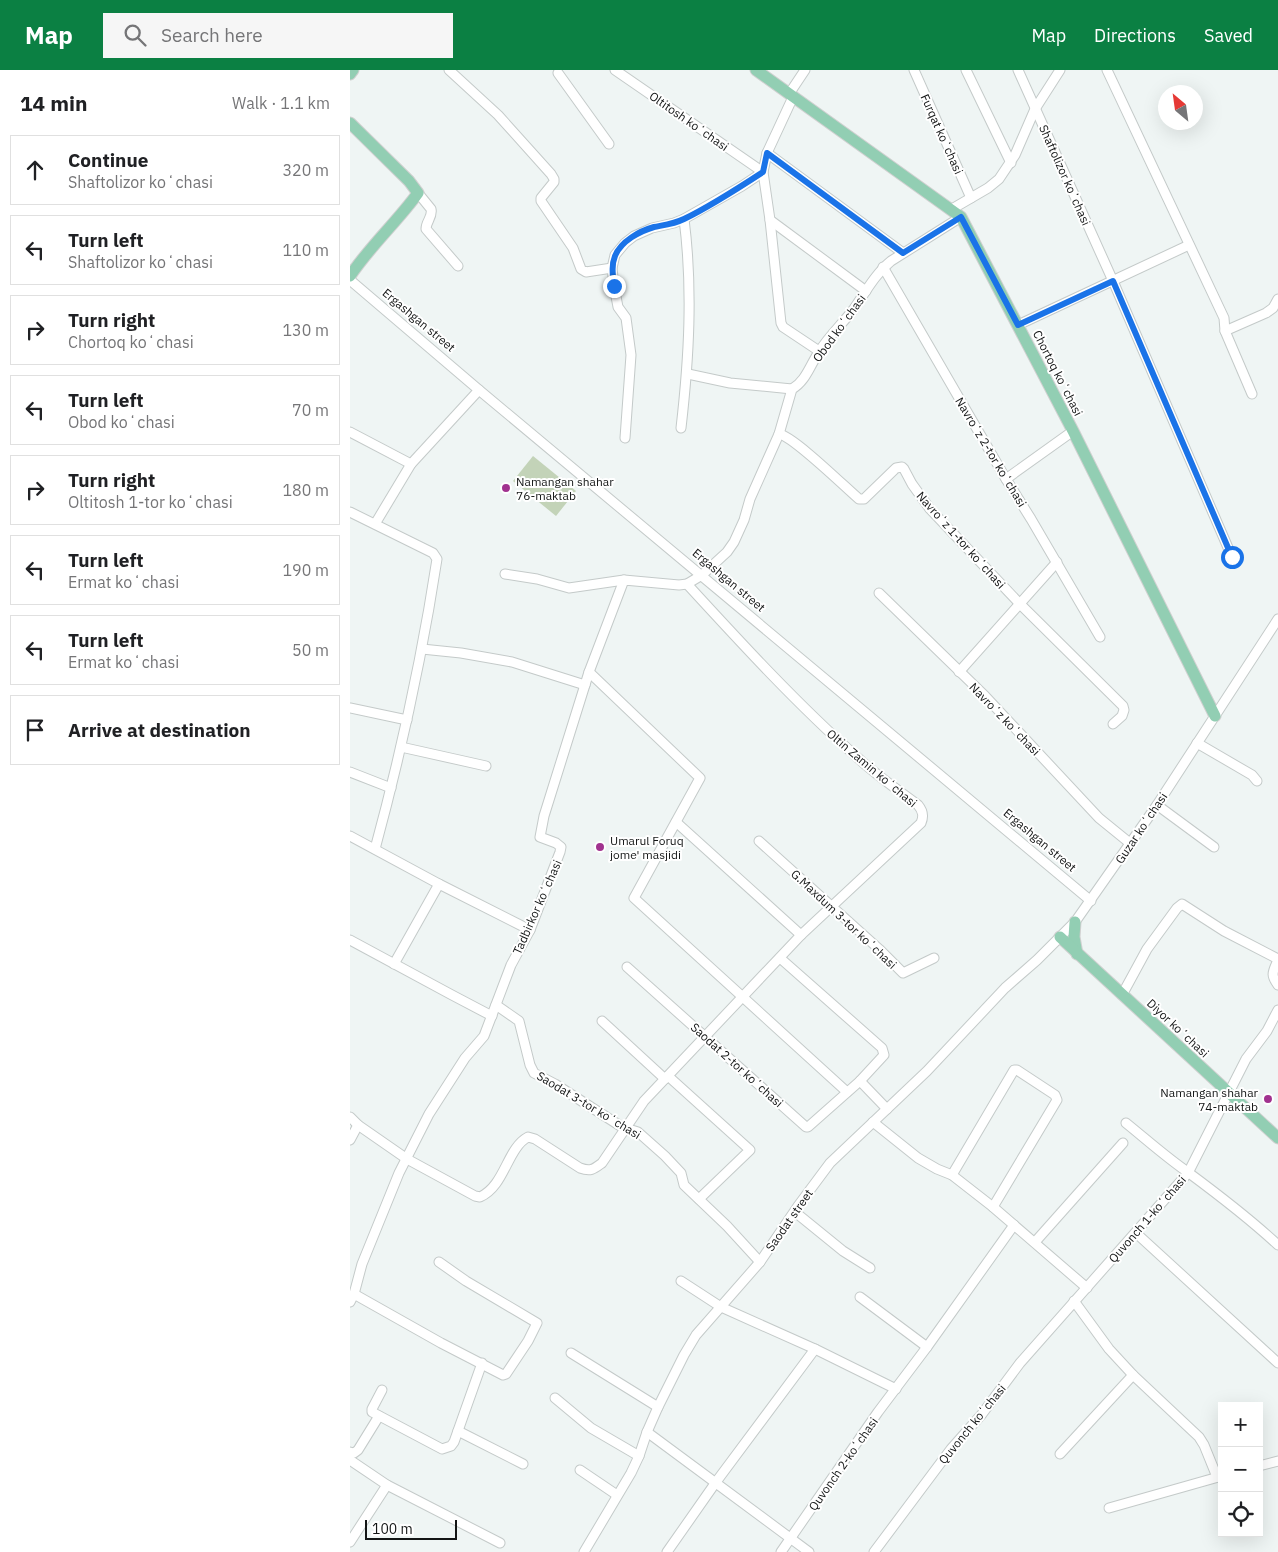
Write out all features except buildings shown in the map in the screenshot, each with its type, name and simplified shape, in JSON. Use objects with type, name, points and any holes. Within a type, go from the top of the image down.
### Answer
[{"type":"main road","points":[[350,74],[353,70]]},
{"type":"main road","name":"Chortoq koʻchasi","points":[[756,70],[961,217],[1073,431],[1215,716]]},
{"type":"main road","points":[[350,123],[409,181],[418,193],[403,214],[372,246],[350,276]]},
{"type":"main road","points":[[1075,922],[1074,937],[1077,954]]},
{"type":"main road","name":"Diyor koʻchasi","points":[[1060,937],[1278,1138]]},
{"type":"street","points":[[449,70],[498,115],[551,174],[554,182],[541,198],[541,201],[573,248],[581,269],[586,272],[612,268]]},
{"type":"street","name":"Oltitosh koʻchasi","points":[[615,70],[763,172]]},
{"type":"street","points":[[804,70],[791,95],[767,153],[763,172],[781,323],[783,328],[819,351]]},
{"type":"street","name":"Furqat koʻchasi","points":[[914,70],[970,198]]},
{"type":"street","points":[[966,70],[1011,162]]},
{"type":"street","name":"Shaftolizor koʻchasi","points":[[1018,70],[1113,281],[1232,557]]},
{"type":"street","points":[[952,209],[988,188],[999,179],[1011,162],[1035,109],[1060,70]]},
{"type":"street","points":[[1107,70],[1224,318],[1225,331],[1252,394]]},
{"type":"street","points":[[558,71],[609,144]]},
{"type":"street","points":[[767,153],[903,253]]},
{"type":"street","points":[[626,438],[631,355],[626,318],[618,307],[614,286],[612,268],[615,255],[634,236],[652,228],[674,224],[763,172]]},
{"type":"street","points":[[418,193],[431,209],[430,219],[426,225],[428,232],[458,266]]},
{"type":"street","name":"Obod koʻchasi","points":[[702,575],[728,552],[734,542],[744,520],[750,499],[779,434],[792,389],[806,375],[819,351],[883,267],[961,217]]},
{"type":"street","points":[[681,428],[688,374],[690,279],[684,219]]},
{"type":"street","points":[[770,220],[866,291]]},
{"type":"street","points":[[1018,325],[1189,245]]},
{"type":"street","name":"Navroʻz 2-tor koʻchasi","points":[[883,267],[1100,637]]},
{"type":"street","name":"Ergashgan street","points":[[350,280],[479,390],[1091,900]]},
{"type":"street","points":[[1225,331],[1266,313],[1273,308],[1278,299]]},
{"type":"street","points":[[688,374],[730,383],[792,389]]},
{"type":"street","points":[[376,524],[411,464],[479,390]]},
{"type":"street","points":[[1006,479],[1073,431]]},
{"type":"street","points":[[350,432],[411,464]]},
{"type":"street","name":"Navroʻz 1-tor koʻchasi","points":[[779,434],[784,434],[859,499],[864,499],[896,468],[902,467],[930,509],[1020,604],[1123,706],[1122,716],[1113,724]]},
{"type":"street","points":[[350,512],[432,553],[437,559],[422,649],[407,720],[375,849]]},
{"type":"street","points":[[959,672],[1057,562]]},
{"type":"street","points":[[505,574],[537,579],[569,588],[624,580],[679,585],[687,584],[702,575]]},
{"type":"street","name":"Tadbirkor koʻchasi","points":[[352,1298],[362,1264],[399,1173],[429,1114],[465,1058],[484,1036],[511,965],[530,930],[560,852],[561,847],[556,843],[540,837],[544,816],[589,672],[624,580]]},
{"type":"street","name":"Oltin Zamin koʻchasi","points":[[407,1159],[480,1198],[492,1191],[520,1144],[528,1137],[535,1139],[580,1168],[588,1171],[595,1169],[602,1162],[644,1101],[801,936],[921,823],[923,817],[921,808],[859,760],[814,718],[687,584]]},
{"type":"street","name":"Navroʻz koʻchasi","points":[[879,593],[991,703],[1099,818],[1131,844]]},
{"type":"street","name":"Guzar koʻchasi","points":[[1060,937],[1075,922],[1131,844],[1278,619]]},
{"type":"street","points":[[422,649],[512,662],[585,685]]},
{"type":"street","points":[[589,672],[700,778],[634,898],[847,1092],[884,1055],[882,1048],[780,958]]},
{"type":"street","points":[[350,708],[407,720]]},
{"type":"street","points":[[1197,743],[1252,775],[1257,781]]},
{"type":"street","points":[[401,747],[486,766]]},
{"type":"street","points":[[350,772],[391,788]]},
{"type":"street","points":[[1157,806],[1214,847]]},
{"type":"street","points":[[676,822],[801,936]]},
{"type":"street","points":[[350,836],[530,930]]},
{"type":"street","name":"G.Maxdum 3-tor koʻchasi","points":[[759,841],[903,973],[934,958]]},
{"type":"street","points":[[394,964],[439,884]]},
{"type":"street","points":[[1122,995],[1147,950],[1177,908],[1182,904],[1224,931],[1278,960],[1272,974],[1278,985]]},
{"type":"street","name":"Saodat street","points":[[584,1552],[631,1473],[639,1456],[646,1432],[684,1355],[696,1335],[760,1262],[830,1163],[928,1071],[1005,988],[1038,960],[1060,937]]},
{"type":"street","points":[[350,940],[492,1016]]},
{"type":"street","name":"Saodat 2-tor koʻchasi","points":[[627,967],[806,1127],[811,1126],[847,1092]]},
{"type":"street","name":"Saodat 3-tor koʻchasi","points":[[496,1005],[518,1020],[530,1065],[534,1073],[555,1084],[596,1112],[625,1128],[638,1132],[681,1173],[684,1185],[760,1262]]},
{"type":"street","name":"Quvonch 1-koʻchasi","points":[[1074,1301],[1188,1173],[1246,1059],[1267,1031],[1278,1010]]},
{"type":"street","points":[[602,1021],[750,1150],[699,1200]]},
{"type":"street","points":[[952,1175],[1014,1070],[1017,1070],[1055,1095],[1057,1100],[993,1207]]},
{"type":"street","points":[[860,1081],[887,1109]]},
{"type":"street","points":[[350,1117],[358,1125],[407,1159]]},
{"type":"street","points":[[873,1122],[918,1158],[952,1175],[1035,1242],[1087,1288]]},
{"type":"street","points":[[1126,1123],[1188,1173],[1226,1200],[1278,1246]]},
{"type":"street","points":[[350,1140],[358,1125]]},
{"type":"street","points":[[1035,1242],[1123,1143]]},
{"type":"street","points":[[795,1212],[843,1251],[870,1268]]},
{"type":"street","points":[[681,1282],[721,1306],[896,1389],[1014,1225]]},
{"type":"street","points":[[1136,1233],[1278,1363]]},
{"type":"street","points":[[352,1298],[503,1375],[506,1374],[528,1341],[537,1323],[466,1281],[439,1262]]},
{"type":"street","points":[[860,1297],[927,1347]]},
{"type":"street","points":[[1074,1301],[1109,1349],[1133,1375],[1199,1437],[1218,1475]]},
{"type":"street","name":"Quvonch koʻchasi","points":[[874,1552],[950,1449],[982,1414],[1020,1363],[1074,1301]]},
{"type":"street","points":[[667,1552],[716,1482],[815,1349]]},
{"type":"street","points":[[571,1353],[658,1407]]},
{"type":"street","points":[[382,1390],[372,1411],[442,1449],[451,1446],[454,1442],[482,1363]]},
{"type":"street","points":[[1060,1454],[1133,1375]]},
{"type":"street","name":"Quvonch 2-koʻchasi","points":[[781,1552],[896,1389]]},
{"type":"street","points":[[555,1398],[591,1428],[639,1456]]},
{"type":"street","points":[[379,1416],[358,1450],[350,1455],[387,1485],[500,1543]]},
{"type":"street","points":[[458,1431],[523,1464]]},
{"type":"street","points":[[646,1432],[809,1552]]},
{"type":"street","points":[[1263,1465],[1278,1461]]},
{"type":"street","points":[[580,1470],[617,1495]]},
{"type":"street","points":[[1109,1508],[1218,1477]]},
{"type":"street","points":[[350,1542],[387,1485]]},
{"type":"green space","points":[[533,456],[576,491],[556,516],[513,481]]},
{"type":"place","name":"Namangan shahar 76-maktab","points":[[506,488]]},
{"type":"place","name":"Umarul Foruq jome' masjidi","points":[[600,847]]},
{"type":"place","name":"Namangan shahar 74-maktab","points":[[1268,1099]]},
{"type":"route","points":[[614,286],[612,268],[615,255],[625,243],[634,236],[652,228],[674,224],[742,186],[763,172],[767,153],[903,253],[961,217],[1018,325],[1113,281],[1232,557]]}]
